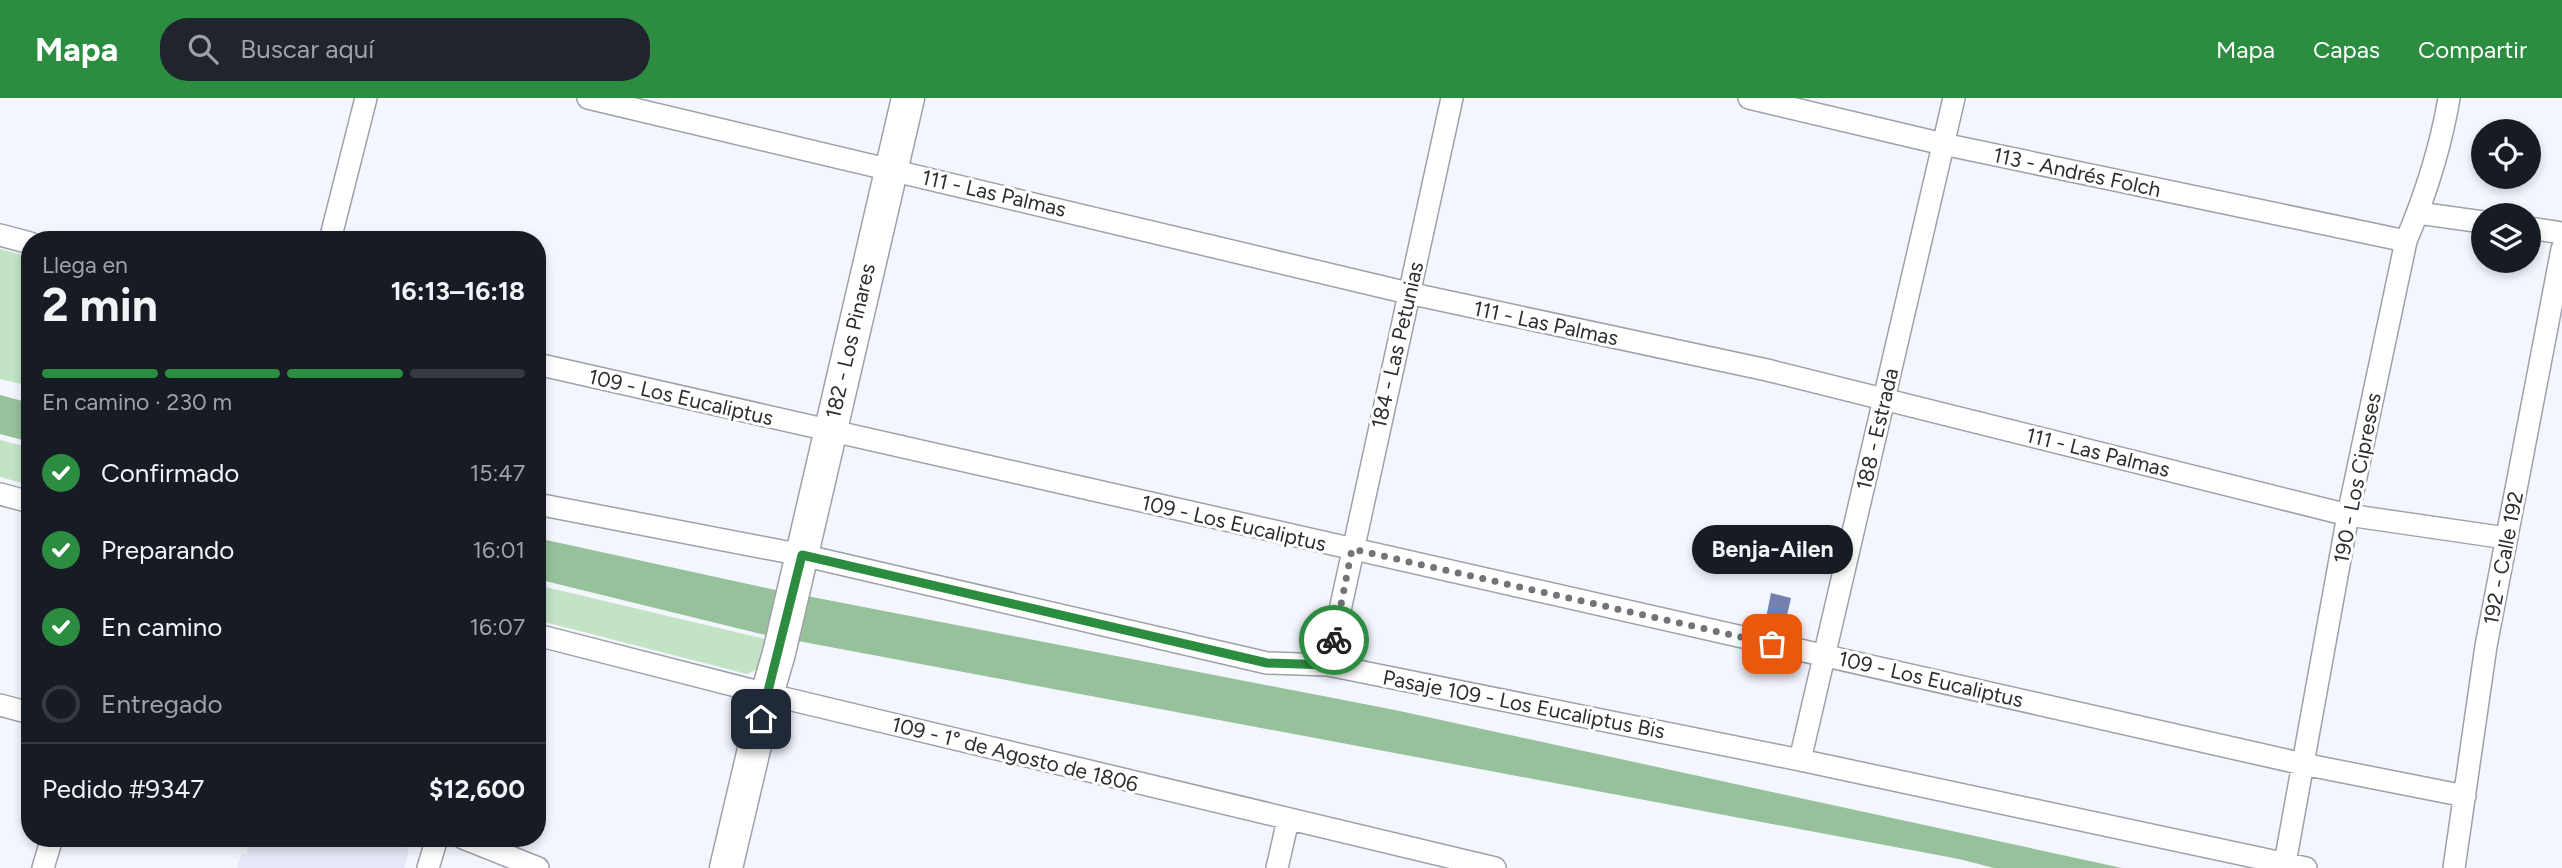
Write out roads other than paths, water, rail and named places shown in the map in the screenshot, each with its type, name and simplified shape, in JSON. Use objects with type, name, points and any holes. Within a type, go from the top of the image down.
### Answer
[{"type":"street","points":[[332,231],[366,98]]},
{"type":"street","name":"111 - Las Palmas","points":[[588,98],[1408,293],[1767,370],[2348,515],[2506,538]]},
{"type":"street","name":"182 - Los Pinares","points":[[726,868],[779,653],[908,98]]},
{"type":"street","name":"184 - Las Petunias","points":[[1328,665],[1452,98]]},
{"type":"street","name":"113 - Andrés Folch","points":[[1749,98],[1943,144],[2406,241]]},
{"type":"street","name":"188 - Estrada","points":[[1800,760],[1954,98]]},
{"type":"street","name":"190 - Los Cipreses","points":[[2295,865],[2303,764],[2348,515],[2406,241],[2418,213],[2449,98]]},
{"type":"street","points":[[2418,213],[2471,220]]},
{"type":"street","points":[[2541,230],[2562,233]]},
{"type":"street","points":[[0,235],[21,241]]},
{"type":"street","name":"192 - Calle 192","points":[[2454,868],[2486,646],[2562,249]]},
{"type":"street","name":"109 - Los Eucaliptus","points":[[546,366],[2303,764],[2465,796]]},
{"type":"street","points":[[0,494],[21,500]]},
{"type":"street","name":"Pasaje 109 - Los Eucaliptus Bis","points":[[546,506],[802,555],[1267,663],[1328,665],[1800,760],[2295,865]]},
{"type":"street","name":"109 - 1° de Agosto de 1806","points":[[546,637],[767,694],[1495,868]]},
{"type":"street","points":[[0,705],[21,711]]},
{"type":"street","points":[[1276,868],[1288,820]]},
{"type":"street","points":[[43,868],[49,847]]},
{"type":"street","points":[[428,868],[434,847]]},
{"type":"street","points":[[486,847],[538,868]]},
{"type":"place","name":"Benja-Ailen","points":[[1772,644]]}]
